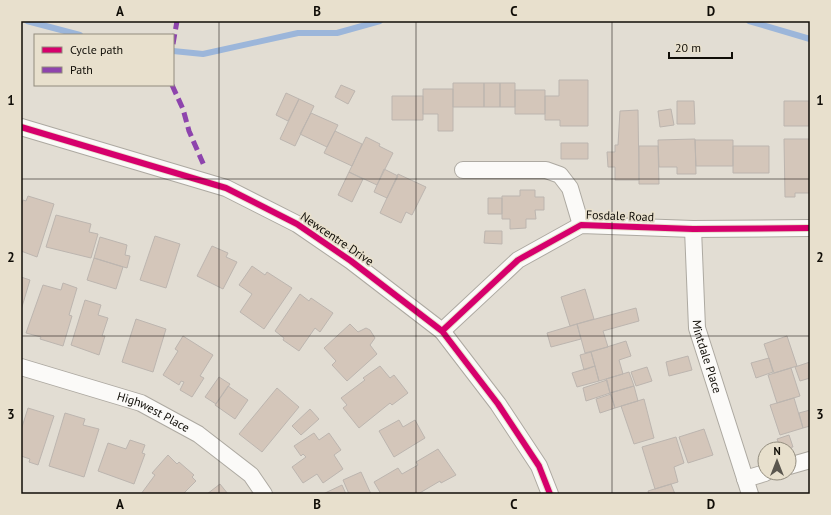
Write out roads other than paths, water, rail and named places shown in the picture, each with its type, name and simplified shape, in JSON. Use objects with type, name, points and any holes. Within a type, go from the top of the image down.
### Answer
[{"type":"street","name":"Newcentre Drive","points":[[21,127],[226,188],[303,228],[351,261],[442,331],[498,404],[539,466],[550,494]]},
{"type":"street","name":"Fosdale Road","points":[[463,170],[546,170],[560,175],[570,188],[580,225]]},
{"type":"street","name":"Fosdale Road","points":[[442,331],[518,260],[580,225],[693,229],[810,228]]},
{"type":"street","name":"Mintdale Place","points":[[693,229],[697,328],[748,486],[757,479]]},
{"type":"street","name":"Highwest Place","points":[[21,367],[141,403],[198,434],[251,475],[264,494]]},
{"type":"street","points":[[797,464],[810,460]]},
{"type":"waterway","points":[[27,21],[76,34]]},
{"type":"waterway","points":[[174,51],[203,54],[298,33],[337,33],[380,21]]},
{"type":"waterway","points":[[749,21],[810,39]]}]
